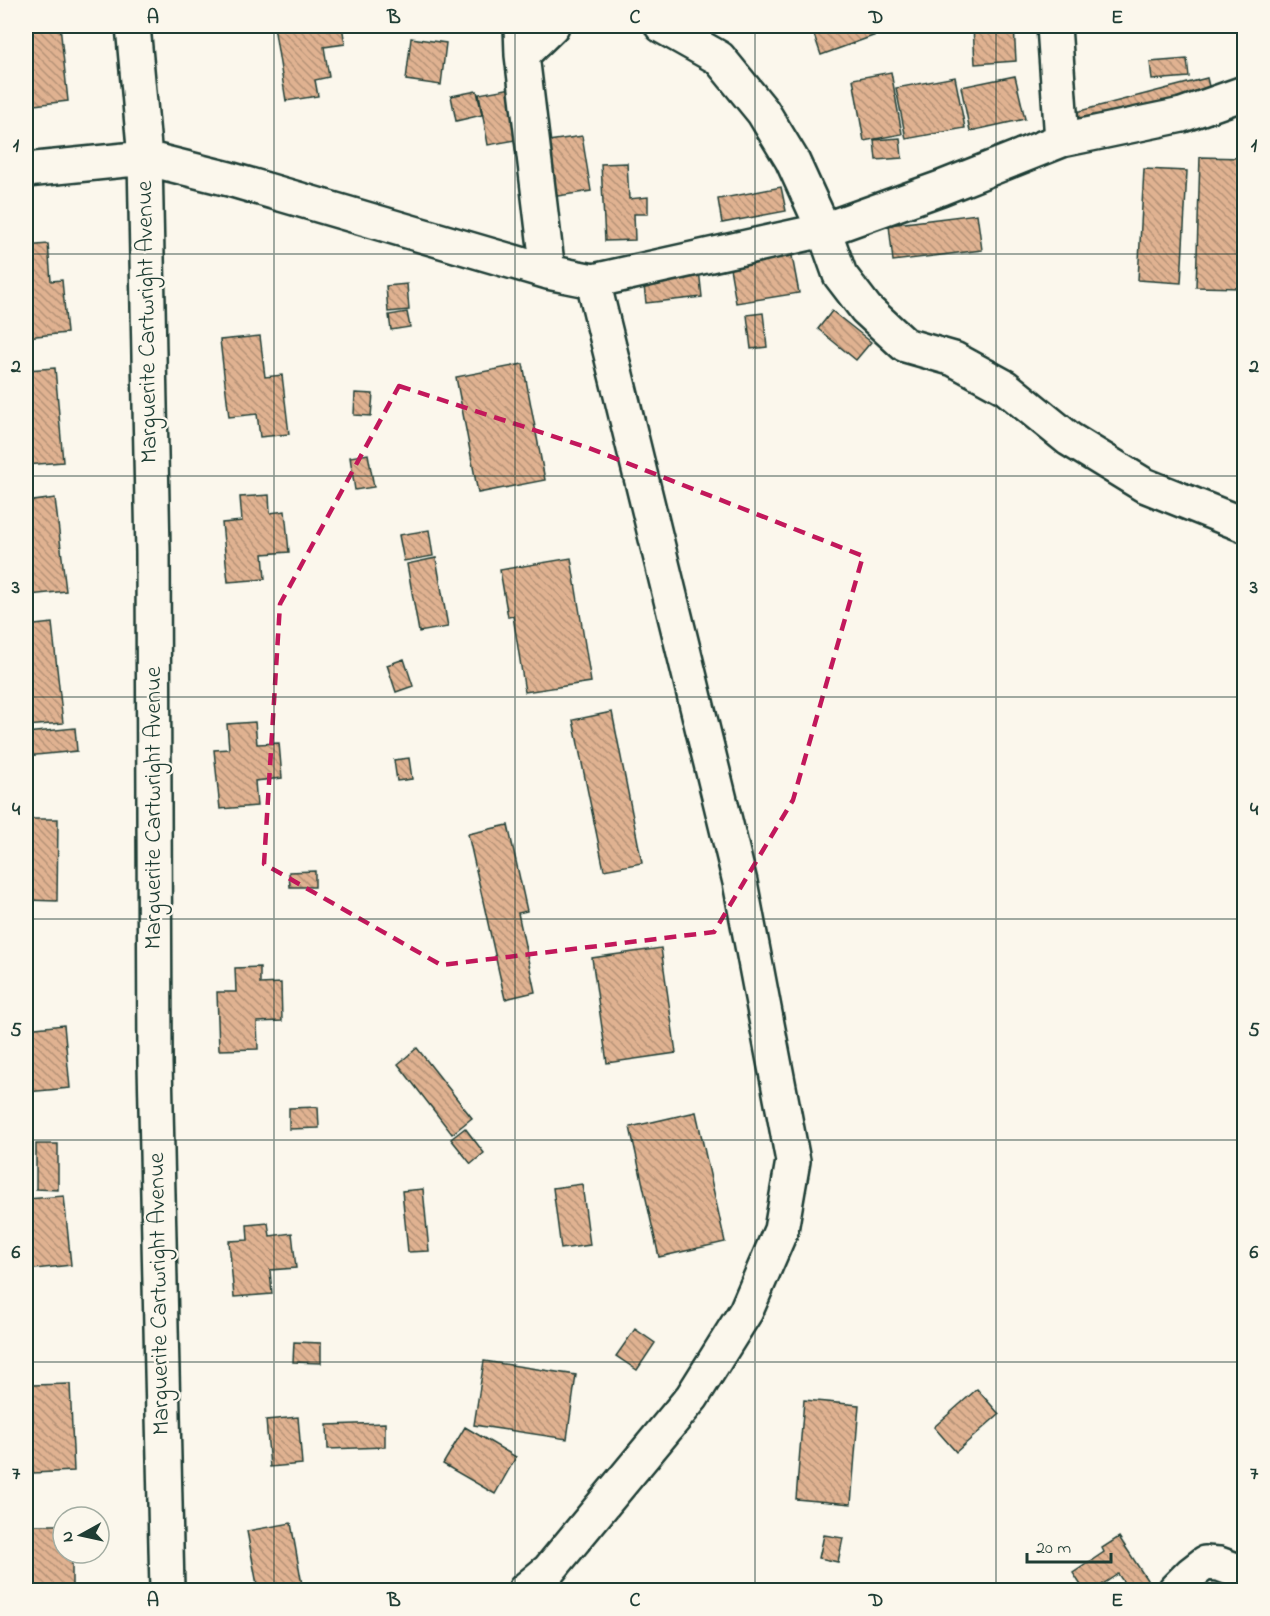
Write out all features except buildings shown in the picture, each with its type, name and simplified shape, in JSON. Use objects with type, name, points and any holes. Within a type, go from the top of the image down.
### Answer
[{"type":"street","name":"Marguerite Cartwright Avenue","points":[[133,26],[145,158],[153,553],[155,1065],[167,1590]]},
{"type":"street","points":[[549,272],[522,40],[552,26]]},
{"type":"street","points":[[662,26],[719,58],[763,112],[792,160],[824,230],[840,275],[866,309],[905,345],[954,359],[1005,387],[1069,439],[1144,484],[1245,525]]},
{"type":"street","points":[[1054,26],[1062,140]]},
{"type":"street","points":[[26,170],[145,158],[229,179],[549,272],[593,281],[824,230],[941,188],[1062,140],[1182,115],[1245,93]]},
{"type":"street","points":[[525,1590],[549,1570],[692,1397],[746,1311],[781,1230],[793,1161],[740,882],[593,281]]},
{"type":"street","points":[[1175,1590],[1205,1563],[1219,1564],[1245,1573]]},
{"type":"highlighted area","points":[[399,386],[589,448],[863,556],[793,800],[714,932],[441,965],[264,864],[280,604]]}]
